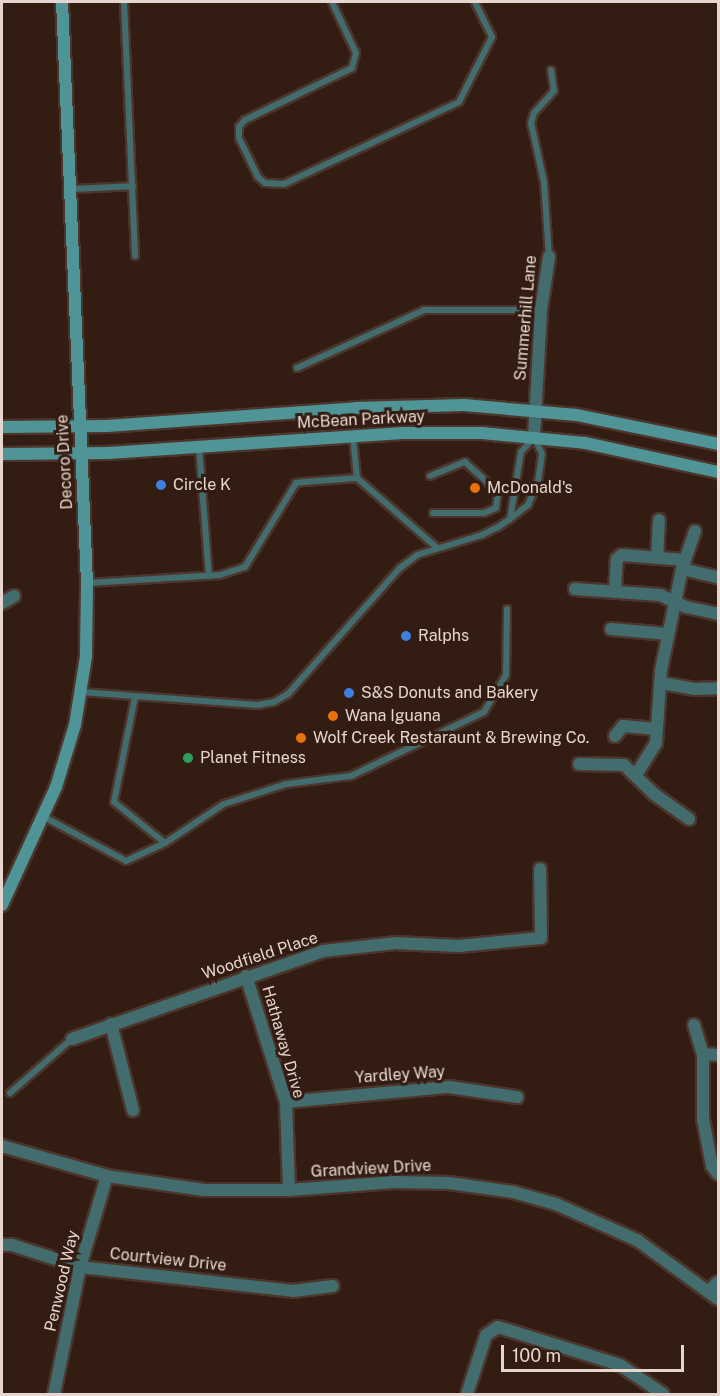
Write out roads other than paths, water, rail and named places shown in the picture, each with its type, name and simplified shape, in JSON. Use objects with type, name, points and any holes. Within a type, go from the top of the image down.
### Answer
[{"type":"main road","name":"Decoro Drive","points":[[2,905],[5,889],[44,818],[67,756],[81,693],[87,583],[62,2]]},
{"type":"main road","name":"McBean Parkway","points":[[2,427],[80,427],[392,406],[536,410],[619,421],[718,444]]},
{"type":"main road","name":"McBean Parkway","points":[[2,454],[82,454],[442,432],[534,437],[623,449],[718,472]]},
{"type":"street","name":"Summerhill Lane","points":[[534,437],[541,310],[549,257]]},
{"type":"street","points":[[657,558],[659,520]]},
{"type":"street","points":[[636,775],[656,743],[668,634],[684,564],[695,531]]},
{"type":"street","points":[[615,592],[617,559],[622,555],[657,558],[684,564],[718,577]]},
{"type":"street","points":[[576,589],[660,595],[718,615]]},
{"type":"street","points":[[2,603],[14,596]]},
{"type":"street","points":[[611,629],[668,634]]},
{"type":"street","points":[[661,683],[695,689],[718,688]]},
{"type":"street","points":[[615,736],[623,726],[657,729]]},
{"type":"street","points":[[579,764],[624,765],[654,795],[689,819]]},
{"type":"street","name":"Woodfield Place","points":[[72,1039],[246,976],[323,951],[395,943],[459,946],[541,938],[540,869]]},
{"type":"street","name":"Hathaway Drive","points":[[246,976],[286,1102],[289,1190]]},
{"type":"street","points":[[111,1024],[133,1110]]},
{"type":"street","points":[[694,1025],[704,1054],[703,1119],[712,1166],[718,1174]]},
{"type":"street","points":[[704,1054],[718,1054]]},
{"type":"street","name":"Yardley Way","points":[[286,1102],[449,1087],[517,1097]]},
{"type":"street","name":"Grandview Drive","points":[[2,1146],[107,1176],[204,1190],[289,1190],[395,1182],[449,1183],[513,1192],[556,1204],[637,1240],[716,1290]]},
{"type":"street","name":"Penwood Way","points":[[54,1395],[80,1267],[107,1176]]},
{"type":"street","name":"Courtview Drive","points":[[2,1245],[12,1245],[80,1267],[293,1291],[333,1286]]},
{"type":"street","points":[[467,1395],[486,1335],[498,1328],[620,1365],[663,1395]]},
{"type":"lane","points":[[124,2],[135,256]]},
{"type":"lane","points":[[332,2],[356,53],[352,68],[245,120],[239,127],[249,158],[258,177],[265,183],[284,184],[459,102],[492,38],[475,2]]},
{"type":"lane","name":"Summerhill Lane","points":[[549,257],[544,182],[531,123],[534,113],[554,91],[551,70]]},
{"type":"lane","points":[[70,189],[132,186]]},
{"type":"lane","points":[[297,368],[424,310],[541,310]]},
{"type":"lane","points":[[353,436],[357,478],[436,547]]},
{"type":"lane","points":[[81,693],[258,705],[274,702],[288,694],[400,568],[436,547],[482,535],[510,519],[528,505],[538,482],[542,454],[534,437],[521,452],[510,519]]},
{"type":"lane","points":[[199,447],[209,576]]},
{"type":"lane","points":[[430,476],[465,462],[498,492],[496,508],[484,513],[433,513]]},
{"type":"lane","points":[[87,583],[209,576],[245,567],[296,483],[357,478]]},
{"type":"lane","points":[[44,818],[126,861],[165,843],[224,804],[286,784],[351,776],[484,712],[506,675],[507,609]]},
{"type":"lane","points":[[135,697],[114,802],[165,843]]},
{"type":"lane","points":[[10,1093],[72,1039]]},
{"type":"place","name":"Circle K","points":[[161,485]]},
{"type":"place","name":"McDonald's","points":[[475,488]]},
{"type":"place","name":"Ralphs","points":[[406,636]]},
{"type":"place","name":"S&S Donuts and Bakery","points":[[349,693]]},
{"type":"place","name":"Wana Iguana","points":[[333,716]]},
{"type":"place","name":"Wolf Creek Restaraunt & Brewing Co.","points":[[301,738]]},
{"type":"place","name":"Planet Fitness","points":[[188,758]]}]
